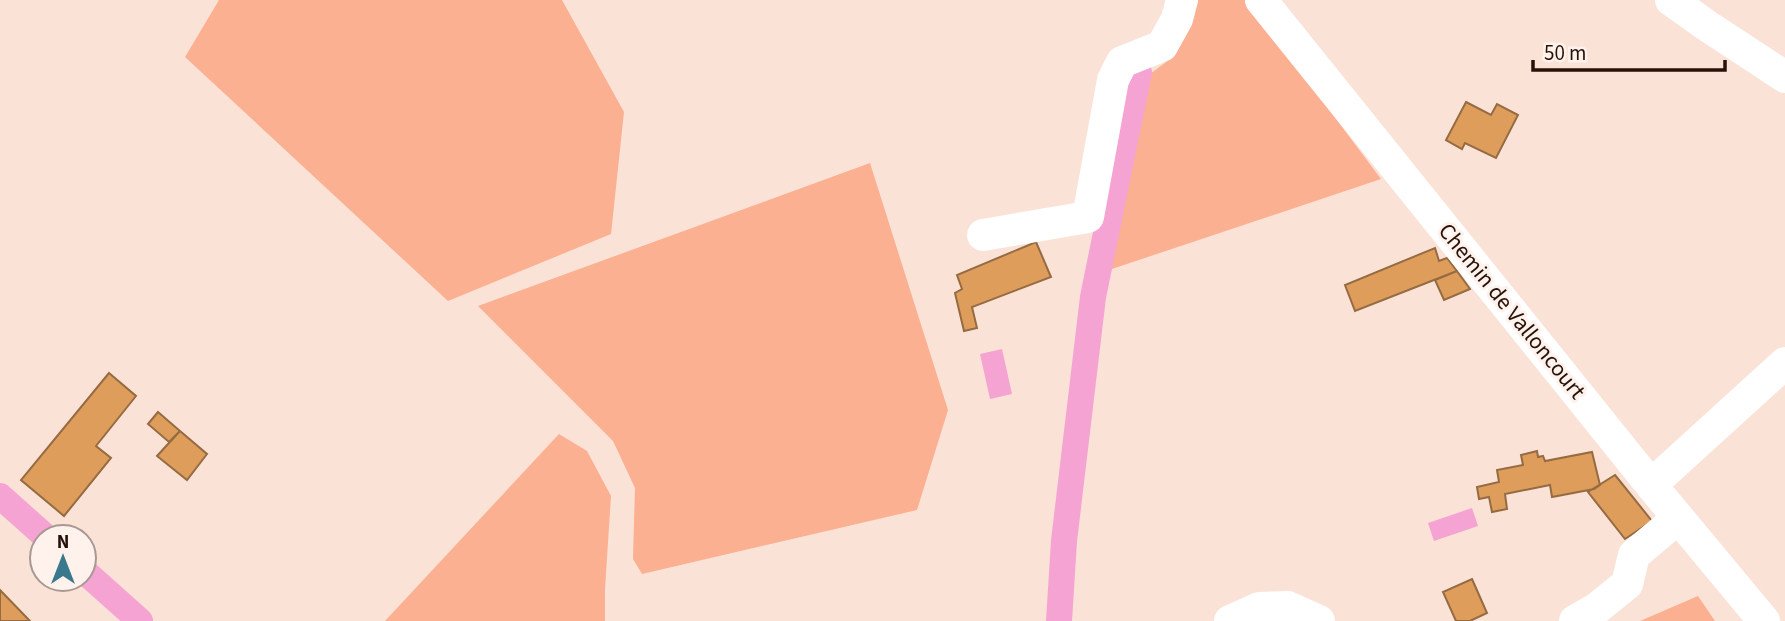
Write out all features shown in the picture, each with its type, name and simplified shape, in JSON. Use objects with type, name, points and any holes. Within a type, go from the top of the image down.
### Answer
[{"type":"street","points":[[983,235],[1088,217],[1113,80],[1122,62],[1162,46],[1177,19],[1182,0]]},
{"type":"street","name":"Chemin de Valloncourt","points":[[1261,0],[1651,485],[1764,621]]},
{"type":"street","points":[[1671,0],[1785,77]]},
{"type":"street","points":[[1651,485],[1785,363]]},
{"type":"street","points":[[1575,621],[1596,609],[1627,584],[1634,555],[1678,518]]},
{"type":"street","points":[[1230,621],[1259,608],[1288,607],[1319,621]]},
{"type":"shaded area","points":[[219,0],[562,0],[624,112],[611,234],[448,301],[185,57]]},
{"type":"shaded area","points":[[1193,0],[1247,0],[1381,179],[1106,271],[1142,80],[1166,62],[1185,37]]},
{"type":"shaded area","points":[[870,163],[948,410],[917,510],[642,574],[633,559],[635,488],[613,441],[478,306]]},
{"type":"shaded area","points":[[1002,349],[1012,394],[990,399],[980,354]]},
{"type":"shaded area","points":[[559,434],[587,451],[611,496],[605,621],[385,621]]},
{"type":"shaded area","points":[[1472,508],[1478,526],[1434,541],[1428,523]]},
{"type":"shaded area","points":[[1698,596],[1715,621],[1640,621]]},
{"type":"building","points":[[1466,102],[1491,115],[1497,104],[1518,115],[1496,158],[1465,143],[1462,149],[1446,140]]},
{"type":"building","points":[[1036,242],[1051,277],[972,307],[977,328],[964,331],[955,293],[962,289],[957,275]]},
{"type":"building","points":[[1435,248],[1439,261],[1447,258],[1457,271],[1355,311],[1345,285]]},
{"type":"building","points":[[1457,271],[1470,289],[1444,300],[1435,280]]},
{"type":"building","points":[[109,373],[136,396],[96,446],[111,458],[64,516],[21,480]]},
{"type":"building","points":[[158,412],[180,431],[169,442],[148,424]]},
{"type":"building","points":[[180,431],[207,454],[187,480],[157,456]]},
{"type":"building","points":[[1537,451],[1538,457],[1543,456],[1545,461],[1592,452],[1600,485],[1594,489],[1552,497],[1550,485],[1505,494],[1507,509],[1492,512],[1489,497],[1479,499],[1477,487],[1499,482],[1497,470],[1523,465],[1521,455]]},
{"type":"building","points":[[1615,475],[1652,521],[1625,539],[1588,492]]},
{"type":"building","points":[[1472,579],[1487,613],[1470,621],[1456,621],[1443,592]]},
{"type":"building","points":[[0,590],[30,621],[0,621]]},
{"type":"waterway","points":[[1059,621],[1064,541],[1093,297],[1139,72]]},
{"type":"waterway","points":[[0,496],[30,523]]},
{"type":"waterway","points":[[98,584],[140,621]]}]
